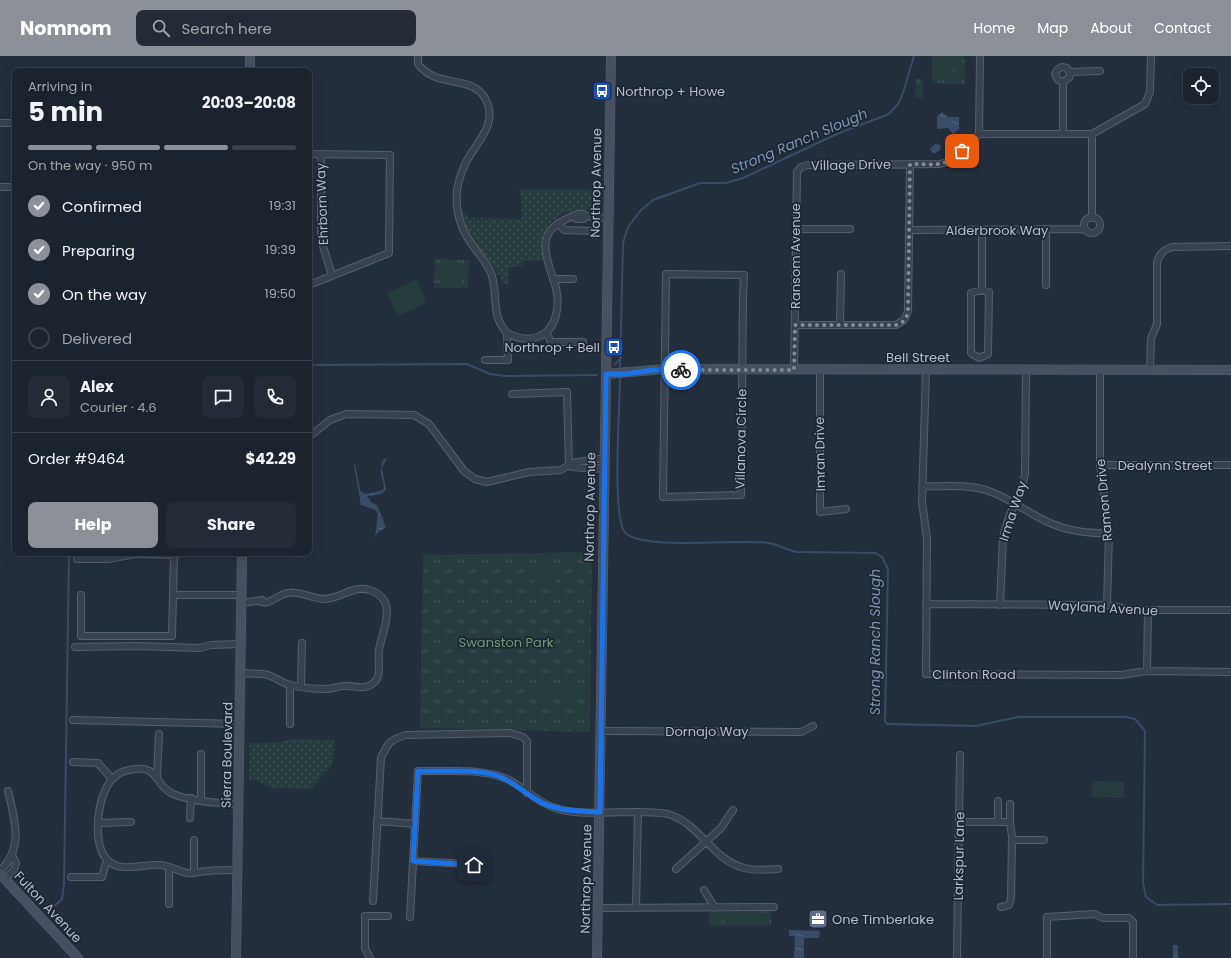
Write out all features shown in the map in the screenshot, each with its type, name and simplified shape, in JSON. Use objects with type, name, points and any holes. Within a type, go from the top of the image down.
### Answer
[{"type":"street","points":[[250,56],[250,68]]},
{"type":"street","points":[[418,56],[418,64],[428,75],[438,79],[473,87],[484,97],[489,107],[490,115],[488,128],[462,172],[457,191],[457,206],[465,234],[490,271],[494,285],[497,316],[501,327],[507,333],[528,339],[538,337],[553,325],[556,314],[557,294],[545,256],[545,243],[549,233],[558,223],[576,214],[608,218]]},
{"type":"street","name":"Northrop Avenue","points":[[597,958],[611,56]]},
{"type":"street","points":[[980,56],[979,134],[1092,134],[1145,104],[1150,92],[1151,56]]},
{"type":"street","points":[[1063,82],[1056,78],[1056,70],[1064,67],[1070,72],[1100,71]]},
{"type":"street","points":[[1063,82],[1069,78],[1070,72]]},
{"type":"street","points":[[1063,82],[1063,134]]},
{"type":"street","points":[[0,123],[12,123]]},
{"type":"street","name":"Village Drive","points":[[801,167],[812,164],[940,164],[949,162],[979,134]]},
{"type":"street","name":"Alderbrook Way","points":[[909,230],[1085,229],[1092,233],[1098,229],[1098,222],[1092,218],[1092,134]]},
{"type":"street","points":[[312,154],[390,155],[389,252],[312,284]]},
{"type":"street","name":"Ehrborn Way","points":[[321,155],[321,240],[332,275]]},
{"type":"street","points":[[795,325],[896,325],[904,320],[908,311],[910,164]]},
{"type":"street","name":"Ransom Avenue","points":[[794,370],[796,175],[801,167]]},
{"type":"street","points":[[0,187],[12,187]]},
{"type":"street","points":[[1085,229],[1084,225],[1086,220],[1092,218]]},
{"type":"street","points":[[558,223],[564,230],[594,231]]},
{"type":"street","points":[[796,229],[850,229]]},
{"type":"street","points":[[982,230],[982,290]]},
{"type":"street","points":[[1046,230],[1046,285]]},
{"type":"street","points":[[1150,370],[1151,339],[1157,324],[1157,263],[1159,256],[1166,249],[1172,247],[1231,246]]},
{"type":"street","points":[[665,370],[666,274],[744,275],[742,370]]},
{"type":"street","points":[[840,325],[841,274]]},
{"type":"street","points":[[553,279],[573,279]]},
{"type":"street","points":[[982,290],[989,292],[988,354],[979,358],[971,353],[972,293],[982,290]]},
{"type":"street","points":[[546,332],[551,342],[583,342]]},
{"type":"street","points":[[485,360],[508,360],[507,333]]},
{"type":"street","points":[[979,358],[979,370]]},
{"type":"street","name":"Bell Street","points":[[606,374],[665,370],[1231,370]]},
{"type":"street","name":"Villanova Circle","points":[[665,370],[663,497],[740,495],[742,370]]},
{"type":"street","name":"Imran Drive","points":[[820,370],[820,512],[846,509]]},
{"type":"street","name":"Clinton Road","points":[[926,370],[922,486],[922,502],[927,538],[926,674],[1121,675],[1147,671],[1231,672]]},
{"type":"street","name":"Irma Way","points":[[1000,605],[1003,537],[1021,492],[1025,474],[1026,370]]},
{"type":"street","name":"Ramon Drive","points":[[1100,370],[1100,465],[1109,533],[1107,605]]},
{"type":"street","points":[[512,394],[567,392],[569,466]]},
{"type":"street","points":[[312,435],[330,420],[346,414],[406,413],[420,417],[429,424],[464,471],[476,479],[491,482],[529,472],[561,470],[572,463],[604,468]]},
{"type":"street","points":[[583,464],[604,458]]},
{"type":"street","name":"Dealynn Street","points":[[1100,465],[1231,465]]},
{"type":"street","points":[[922,486],[976,488],[994,493],[1039,518],[1064,528],[1091,533],[1109,533]]},
{"type":"street","points":[[77,558],[108,560],[127,556]]},
{"type":"street","points":[[81,595],[81,636],[172,636],[174,556]]},
{"type":"street","name":"Sierra Boulevard","points":[[236,958],[242,556]]},
{"type":"street","points":[[173,595],[242,599],[264,603],[291,592],[326,599],[361,588],[377,594],[386,608],[387,621],[379,650],[379,673],[373,683],[363,687],[348,686],[327,689],[290,685],[268,675],[241,673]]},
{"type":"street","name":"Wayland Avenue","points":[[926,604],[1107,605],[1132,610],[1231,610]]},
{"type":"street","points":[[1147,671],[1148,610]]},
{"type":"street","points":[[301,686],[302,643]]},
{"type":"street","points":[[75,647],[137,646],[200,648],[211,645],[241,644]]},
{"type":"street","points":[[290,685],[290,724]]},
{"type":"street","points":[[73,720],[240,724]]},
{"type":"street","name":"Dornajo Way","points":[[601,731],[801,732],[813,726]]},
{"type":"street","points":[[373,901],[381,758],[386,746],[393,739],[406,735],[510,733],[523,737],[527,741],[527,793]]},
{"type":"street","points":[[157,778],[159,734]]},
{"type":"street","points":[[201,754],[201,800]]},
{"type":"street","name":"Larkspur Lane","points":[[957,958],[960,755]]},
{"type":"street","points":[[73,762],[98,763],[112,779]]},
{"type":"street","points":[[238,870],[194,873],[183,872],[169,867],[151,865],[124,867],[112,863],[107,860],[99,844],[99,823],[104,792],[112,779],[125,771],[138,769],[150,771],[167,790],[179,796],[239,804]]},
{"type":"street","points":[[410,917],[418,771],[489,774],[508,780],[538,801],[552,807],[572,811],[664,813],[677,816],[692,825],[723,858],[743,868],[761,870],[778,869]]},
{"type":"street","points":[[0,871],[8,863],[14,851],[15,827],[8,791]]},
{"type":"street","points":[[190,818],[191,798]]},
{"type":"street","points":[[998,801],[998,822]]},
{"type":"street","points":[[1002,907],[1007,906],[1011,900],[1012,840],[1010,804]]},
{"type":"street","points":[[676,869],[724,824],[733,810]]},
{"type":"street","points":[[636,908],[638,812]]},
{"type":"street","points":[[377,821],[415,824]]},
{"type":"street","points":[[99,823],[131,822]]},
{"type":"street","points":[[960,822],[1010,822]]},
{"type":"street","points":[[194,840],[194,873]]},
{"type":"street","points":[[1012,840],[1044,840]]},
{"type":"street","points":[[2,877],[14,870],[16,863],[12,855]]},
{"type":"street","points":[[71,877],[102,877],[107,860]]},
{"type":"street","points":[[413,861],[485,866]]},
{"type":"street","points":[[169,867],[169,904]]},
{"type":"street","name":"Fulton Avenue","points":[[2,877],[78,958]]},
{"type":"street","points":[[704,890],[715,908]]},
{"type":"street","points":[[598,908],[774,907]]},
{"type":"street","points":[[1047,958],[1047,917],[1095,914],[1103,918],[1129,918],[1133,922],[1133,958]]},
{"type":"street","points":[[370,958],[365,948],[365,916],[388,916]]},
{"type":"green space","points":[[932,56],[965,56],[965,84],[932,84]]},
{"type":"green space","points":[[937,58],[959,58],[959,68],[937,68]]},
{"type":"green space","points":[[937,71],[958,71],[958,80],[937,80]]},
{"type":"green space","points":[[916,79],[923,79],[923,98],[914,98]]},
{"type":"green space","points":[[519,190],[599,190],[599,211],[578,210],[559,215],[553,220],[545,232],[543,239],[544,261],[523,261],[522,266],[509,267],[509,284],[501,284],[501,275],[498,275],[494,267],[466,230],[462,213],[468,212],[468,218],[522,219],[522,199]]},
{"type":"green space","points":[[435,259],[469,260],[468,288],[434,288]]},
{"type":"green space","points":[[441,263],[462,263],[461,273],[440,272]]},
{"type":"green space","points":[[440,275],[461,275],[461,285],[440,285]]},
{"type":"green space","points":[[417,279],[427,303],[398,316],[387,293]]},
{"type":"green space","name":"Swanston Park","points":[[592,552],[590,732],[420,728],[423,555]]},
{"type":"green space","points":[[534,567],[555,567],[555,576],[534,576]]},
{"type":"green space","points":[[534,579],[555,580],[555,589],[534,589]]},
{"type":"green space","points":[[541,686],[553,686],[552,708],[540,707]]},
{"type":"green space","points":[[559,686],[572,686],[572,698],[559,698]]},
{"type":"green space","points":[[292,739],[334,740],[333,764],[311,789],[270,788],[256,780],[249,780],[250,743],[282,742]]},
{"type":"green space","points":[[1092,781],[1124,782],[1124,798],[1091,797]]},
{"type":"green space","points":[[771,911],[771,926],[709,926],[709,912]]},
{"type":"green space","points":[[709,912],[721,912],[721,917],[709,917]]},
{"type":"green space","points":[[725,912],[737,912],[737,917],[725,917]]},
{"type":"green space","points":[[766,913],[766,923],[744,923],[744,914]]},
{"type":"green space","points":[[721,918],[721,924],[709,924],[709,919]]},
{"type":"green space","points":[[725,919],[737,919],[737,924],[725,924]]},
{"type":"water","points":[[942,112],[948,117],[959,117],[959,129],[953,134],[948,128],[937,129],[937,117]]},
{"type":"water","points":[[935,144],[941,145],[940,150],[934,154],[930,149]]},
{"type":"water","points":[[387,458],[382,468],[386,490],[381,494],[367,496],[371,502],[377,505],[386,527],[377,533],[375,538],[378,514],[374,509],[361,505],[354,465],[355,464],[360,490],[363,493],[368,494],[383,490],[384,487],[381,474],[382,461]]},
{"type":"water","points":[[789,930],[820,931],[819,938],[804,938],[804,958],[794,958],[795,936],[789,936]]},
{"type":"water","points":[[1173,945],[1178,945],[1178,958],[1173,958]]},
{"type":"waterway","name":"Strong Ranch Slough","points":[[620,370],[623,243],[628,227],[641,210],[653,200],[700,183],[726,183],[743,178],[837,134],[889,114],[898,104],[903,93],[914,56]]},
{"type":"waterway","name":"Strong Ranch Slough","points":[[615,364],[621,358]]},
{"type":"waterway","points":[[312,365],[467,364],[490,374],[505,376],[597,375]]},
{"type":"waterway","name":"Strong Ranch Slough","points":[[620,376],[617,481],[620,520],[624,531],[633,537],[648,541],[668,543],[755,542],[771,544],[797,552],[875,553],[882,557],[888,569],[885,721],[887,724],[976,726],[1018,717],[1127,717],[1135,719],[1145,731],[1143,883],[1146,897],[1157,905],[1231,904]]},
{"type":"waterway","points":[[47,913],[62,899],[64,885],[69,556]]},
{"type":"way so far","points":[[681,370],[794,370],[795,325],[896,325],[902,323],[906,318],[908,311],[910,164],[946,164],[953,160],[962,151]]},
{"type":"place","name":"Northrop + Howe","points":[[602,91]]},
{"type":"place","name":"Northrop + Bell","points":[[614,347]]},
{"type":"place","name":"One Timberlake","points":[[818,919]]},
{"type":"route","points":[[474,865],[413,861],[418,771],[489,774],[508,780],[519,786],[538,801],[552,807],[562,810],[600,812],[602,570],[606,374],[626,374],[652,370],[681,370]]}]
